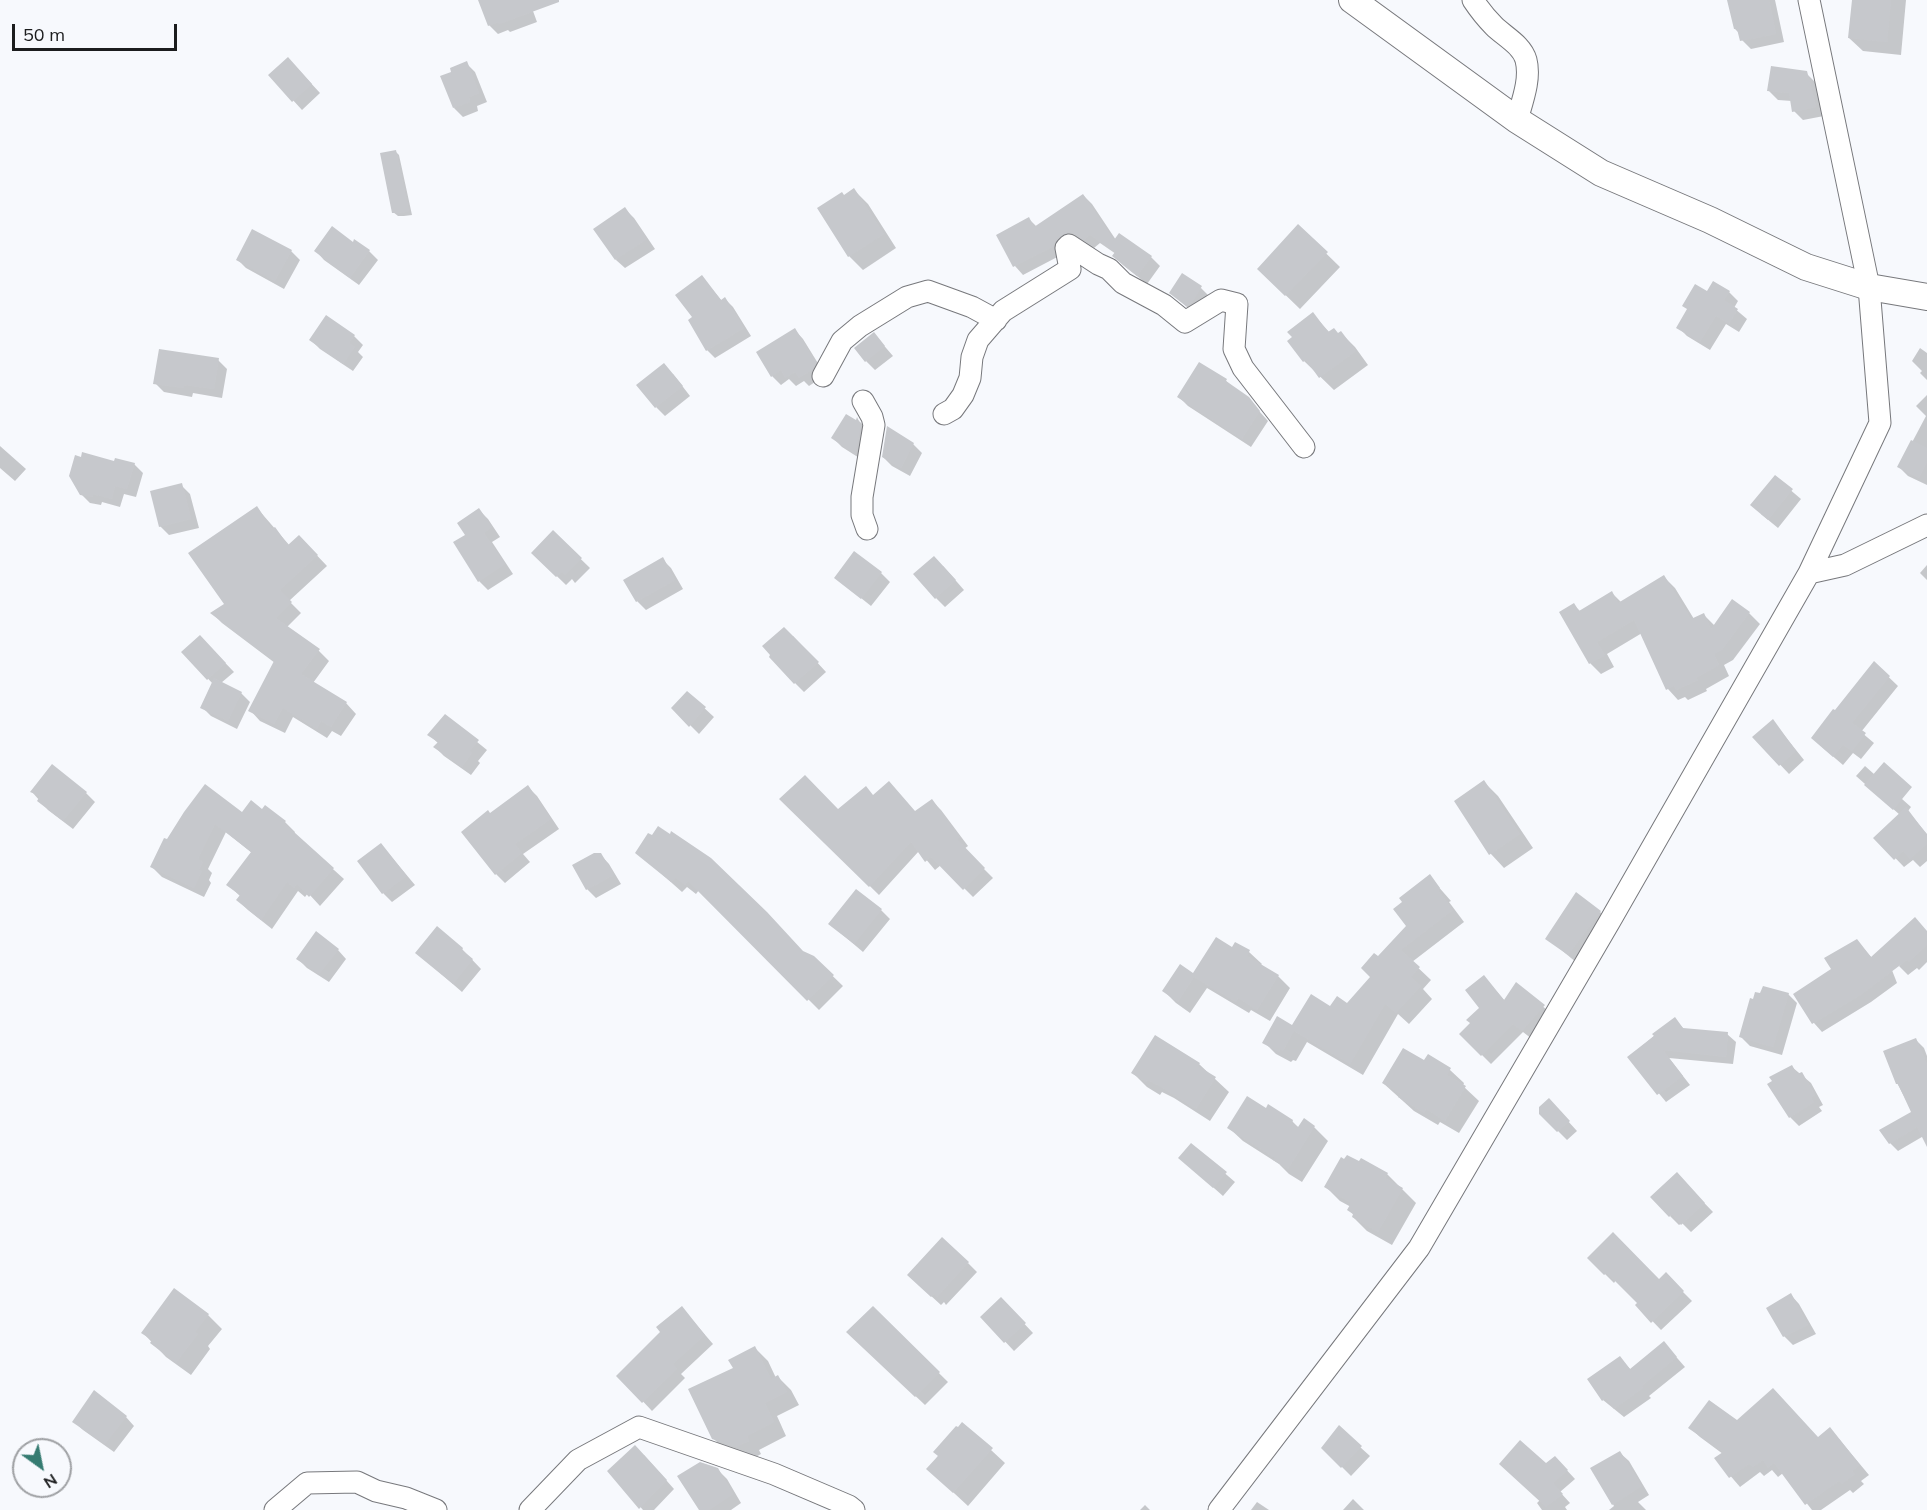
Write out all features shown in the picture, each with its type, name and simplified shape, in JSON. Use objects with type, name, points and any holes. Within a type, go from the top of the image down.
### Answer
[{"type":"street","points":[[1352,0],[1517,120],[1601,173],[1710,220],[1806,267],[1869,287],[1927,297]]},
{"type":"street","points":[[1473,0],[1487,19],[1518,46],[1526,58],[1525,91],[1517,120]]},
{"type":"street","points":[[1219,1510],[1419,1248],[1809,573],[1880,423],[1869,287],[1809,0]]},
{"type":"street","points":[[944,414],[953,409],[963,395],[970,378],[972,357],[978,340],[1002,311],[1070,269],[1094,262],[1109,269],[1123,283],[1164,305],[1185,322],[1221,300],[1237,304],[1234,349],[1243,368],[1304,447]]},
{"type":"street","points":[[823,376],[842,341],[860,326],[908,297],[928,291],[988,314],[996,320]]},
{"type":"street","points":[[863,401],[874,425],[862,497],[862,515],[867,529]]},
{"type":"street","points":[[1809,573],[1845,564],[1927,525]]},
{"type":"street","points":[[530,1510],[578,1460],[639,1427],[774,1474],[854,1510]]},
{"type":"street","points":[[275,1510],[307,1483],[357,1482],[376,1491],[406,1498],[436,1510]]},
{"type":"building","points":[[478,0],[559,0],[559,2],[488,26]]},
{"type":"building","points":[[1727,0],[1769,0],[1776,34],[1740,41],[1737,29],[1734,29]]},
{"type":"building","points":[[1852,0],[1891,0],[1887,42],[1848,38]]},
{"type":"building","points":[[288,57],[312,84],[292,102],[268,75]]},
{"type":"building","points":[[467,61],[479,93],[469,97],[470,102],[453,108],[440,76],[451,72],[450,68]]},
{"type":"building","points":[[1771,66],[1807,71],[1816,107],[1792,112],[1789,93],[1767,91]]},
{"type":"building","points":[[396,150],[409,211],[392,213],[380,153]]},
{"type":"building","points":[[854,188],[884,234],[848,257],[817,208],[842,192],[844,195]]},
{"type":"building","points":[[1083,194],[1114,240],[1119,233],[1152,256],[1137,276],[1112,256],[1115,252],[1090,235],[1084,240],[1070,232],[1060,236],[1054,246],[1013,267],[996,235],[1029,217],[1034,227]]},
{"type":"building","points":[[625,207],[647,239],[615,260],[593,229]]},
{"type":"building","points":[[1298,224],[1328,252],[1285,296],[1257,269]]},
{"type":"building","points":[[332,226],[353,242],[354,239],[370,250],[350,278],[314,251]]},
{"type":"building","points":[[252,229],[292,250],[275,281],[236,260]]},
{"type":"building","points":[[1182,273],[1202,286],[1191,304],[1186,306],[1169,293]]},
{"type":"building","points":[[702,275],[721,300],[725,297],[744,328],[706,351],[688,320],[692,317],[675,295]]},
{"type":"building","points":[[1713,281],[1730,291],[1724,300],[1738,309],[1729,324],[1716,316],[1700,342],[1676,328],[1687,309],[1682,306],[1695,284],[1707,291]]},
{"type":"building","points":[[1313,312],[1328,332],[1334,328],[1338,333],[1341,331],[1356,351],[1319,378],[1306,360],[1303,362],[1287,341],[1292,337],[1287,332]]},
{"type":"building","points":[[326,315],[355,335],[349,343],[355,347],[343,364],[309,340]]},
{"type":"building","points":[[795,328],[816,363],[812,370],[799,378],[795,372],[785,378],[781,370],[771,377],[756,352]]},
{"type":"building","points":[[874,332],[885,346],[865,362],[854,348]]},
{"type":"building","points":[[159,349],[219,358],[214,389],[153,384]]},
{"type":"building","points":[[1199,362],[1227,379],[1226,381],[1249,397],[1260,411],[1242,439],[1177,397]]},
{"type":"building","points":[[664,363],[683,386],[655,408],[636,385]]},
{"type":"building","points":[[846,414],[856,420],[857,417],[861,426],[855,454],[831,438]]},
{"type":"building","points":[[887,426],[914,443],[901,468],[882,457]]},
{"type":"building","points":[[1911,440],[1927,448],[1927,462],[1919,478],[1897,467]]},
{"type":"building","points":[[82,452],[114,461],[115,458],[135,463],[127,489],[115,486],[112,499],[93,494],[93,497],[80,495],[69,476],[75,455],[81,457]]},
{"type":"building","points":[[1775,475],[1793,489],[1768,520],[1750,505]]},
{"type":"building","points":[[182,483],[191,519],[159,527],[150,491]]},
{"type":"building","points":[[257,506],[272,529],[275,527],[288,545],[299,535],[318,555],[280,590],[292,602],[276,618],[320,649],[301,674],[347,702],[331,727],[321,721],[317,729],[283,708],[274,724],[248,711],[274,661],[210,613],[224,604],[188,553]]},
{"type":"building","points":[[479,508],[492,527],[484,533],[505,564],[478,582],[453,542],[465,535],[457,523]]},
{"type":"building","points":[[553,530],[582,558],[565,575],[562,572],[556,577],[531,553]]},
{"type":"building","points":[[854,551],[882,572],[861,599],[834,578]]},
{"type":"building","points":[[934,556],[956,580],[935,599],[913,574]]},
{"type":"building","points":[[663,557],[675,580],[636,602],[623,580]]},
{"type":"building","points":[[1664,575],[1691,619],[1704,613],[1711,629],[1732,599],[1750,612],[1722,650],[1714,654],[1719,665],[1696,678],[1698,680],[1676,690],[1674,686],[1666,690],[1634,620],[1597,642],[1605,655],[1589,664],[1559,612],[1574,603],[1579,611],[1612,591],[1618,603]]},
{"type":"building","points":[[784,627],[819,662],[794,684],[762,646]]},
{"type":"building","points":[[200,635],[226,663],[207,680],[181,652]]},
{"type":"building","points":[[1874,661],[1890,676],[1852,723],[1866,733],[1852,751],[1843,745],[1833,757],[1811,738]]},
{"type":"building","points":[[214,678],[242,692],[228,721],[200,708]]},
{"type":"building","points":[[687,691],[706,707],[689,727],[671,708]]},
{"type":"building","points":[[445,714],[479,740],[462,767],[433,747],[438,742],[427,735]]},
{"type":"building","points":[[1773,719],[1796,751],[1779,766],[1752,737]]},
{"type":"building","points":[[1884,762],[1912,787],[1893,810],[1864,785]]},
{"type":"building","points":[[52,764],[87,792],[63,821],[37,801],[40,796],[30,792]]},
{"type":"building","points":[[805,775],[838,809],[866,786],[873,795],[889,781],[915,811],[932,799],[960,837],[957,839],[985,868],[963,890],[931,857],[925,862],[911,842],[869,887],[779,799]]},
{"type":"building","points":[[1484,780],[1520,834],[1489,855],[1454,801]]},
{"type":"building","points":[[205,784],[242,812],[251,800],[262,809],[265,805],[286,821],[284,823],[334,868],[309,897],[297,884],[294,888],[287,882],[261,920],[236,900],[240,895],[226,885],[251,852],[215,824],[198,859],[203,862],[199,870],[202,871],[194,888],[150,867],[164,838],[167,839]]},
{"type":"building","points":[[528,785],[551,819],[515,844],[522,853],[495,875],[461,832],[488,810],[490,813]]},
{"type":"building","points":[[1906,807],[1927,835],[1927,844],[1910,859],[1903,851],[1894,860],[1873,838]]},
{"type":"building","points":[[658,826],[670,834],[671,831],[711,858],[767,912],[803,951],[814,956],[834,975],[807,1001],[688,881],[685,885],[676,878],[671,882],[635,853],[648,833],[652,835]]},
{"type":"building","points":[[381,843],[407,876],[382,894],[357,861]]},
{"type":"building","points":[[594,853],[601,853],[614,875],[586,890],[572,865]]},
{"type":"building","points":[[1430,874],[1440,888],[1438,890],[1453,910],[1401,950],[1420,967],[1411,977],[1421,986],[1396,1013],[1385,1004],[1350,1064],[1294,1031],[1283,1051],[1280,1049],[1279,1052],[1262,1043],[1277,1016],[1292,1025],[1311,994],[1330,1006],[1337,996],[1347,1003],[1370,977],[1361,968],[1374,953],[1378,956],[1406,926],[1393,909],[1402,902],[1399,898]]},
{"type":"building","points":[[856,889],[882,909],[854,944],[828,924]]},
{"type":"building","points":[[1576,892],[1601,911],[1568,955],[1545,939]]},
{"type":"building","points":[[1915,917],[1927,931],[1927,945],[1909,962],[1907,960],[1862,994],[1812,1024],[1793,994],[1831,969],[1824,958],[1857,939],[1871,957]]},
{"type":"building","points":[[437,926],[473,959],[453,984],[415,953]]},
{"type":"building","points":[[316,931],[339,949],[319,974],[296,959]]},
{"type":"building","points":[[1216,937],[1232,947],[1235,942],[1250,950],[1247,956],[1279,975],[1257,1010],[1238,998],[1236,1002],[1194,977],[1178,1002],[1162,991],[1180,964],[1193,973]]},
{"type":"building","points":[[1484,975],[1504,1000],[1516,982],[1545,1005],[1522,1031],[1513,1024],[1481,1056],[1459,1034],[1470,1023],[1466,1020],[1479,1008],[1465,990]]},
{"type":"building","points":[[1763,986],[1789,993],[1773,1047],[1739,1037],[1750,998],[1753,999],[1755,992],[1760,993]]},
{"type":"building","points":[[1675,1017],[1683,1028],[1728,1032],[1726,1057],[1663,1050],[1683,1076],[1657,1095],[1627,1057]]},
{"type":"building","points":[[1155,1035],[1200,1063],[1198,1066],[1216,1077],[1196,1109],[1158,1085],[1147,1080],[1146,1082],[1131,1073]]},
{"type":"building","points":[[1916,1038],[1927,1064],[1927,1147],[1917,1127],[1889,1144],[1879,1130],[1911,1112],[1896,1084],[1883,1051]]},
{"type":"building","points":[[1403,1048],[1424,1060],[1428,1054],[1451,1068],[1447,1075],[1466,1086],[1445,1121],[1426,1109],[1424,1113],[1398,1097],[1401,1094],[1382,1083]]},
{"type":"building","points":[[1792,1065],[1797,1074],[1802,1072],[1815,1095],[1811,1098],[1814,1102],[1789,1118],[1767,1084],[1772,1081],[1769,1077]]},
{"type":"building","points":[[1247,1096],[1266,1108],[1268,1104],[1293,1120],[1292,1123],[1298,1127],[1304,1118],[1315,1126],[1288,1169],[1273,1160],[1275,1158],[1227,1128]]},
{"type":"building","points":[[1549,1098],[1570,1121],[1557,1132],[1539,1114],[1539,1107]]},
{"type":"building","points":[[1191,1143],[1227,1172],[1213,1188],[1178,1158]]},
{"type":"building","points":[[1347,1155],[1359,1161],[1361,1158],[1388,1173],[1385,1178],[1403,1188],[1378,1232],[1352,1217],[1353,1214],[1347,1210],[1351,1203],[1324,1187],[1341,1157],[1344,1159]]},
{"type":"building","points":[[1677,1172],[1705,1203],[1681,1225],[1672,1214],[1669,1217],[1650,1197]]},
{"type":"building","points":[[1613,1232],[1659,1279],[1666,1272],[1684,1291],[1651,1323],[1635,1305],[1637,1303],[1607,1273],[1604,1275],[1587,1258]]},
{"type":"building","points":[[942,1237],[969,1262],[937,1297],[934,1294],[931,1297],[907,1275]]},
{"type":"building","points":[[174,1288],[209,1314],[195,1332],[198,1334],[176,1363],[150,1343],[152,1340],[141,1333]]},
{"type":"building","points":[[1791,1293],[1808,1325],[1783,1337],[1766,1308]]},
{"type":"building","points":[[1001,1297],[1026,1323],[1004,1343],[980,1317]]},
{"type":"building","points":[[682,1306],[705,1335],[673,1364],[677,1369],[642,1403],[616,1376],[660,1332],[656,1327]]},
{"type":"building","points":[[873,1306],[940,1372],[915,1397],[846,1332]]},
{"type":"building","points":[[1664,1341],[1677,1357],[1642,1386],[1643,1388],[1614,1409],[1606,1398],[1602,1401],[1587,1379],[1620,1356],[1630,1369]]},
{"type":"building","points":[[755,1346],[771,1379],[778,1375],[787,1392],[765,1403],[774,1422],[747,1436],[749,1441],[736,1447],[712,1439],[688,1389],[733,1368],[728,1360]]},
{"type":"building","points":[[1773,1388],[1818,1437],[1830,1427],[1860,1465],[1852,1471],[1855,1474],[1842,1484],[1839,1481],[1805,1505],[1774,1463],[1768,1468],[1763,1460],[1753,1467],[1749,1464],[1729,1478],[1714,1458],[1723,1452],[1688,1428],[1709,1400],[1737,1420]]},
{"type":"building","points":[[94,1390],[127,1416],[105,1444],[72,1422]]},
{"type":"building","points":[[962,1422],[993,1448],[953,1493],[926,1469],[938,1456],[933,1452]]},
{"type":"building","points":[[1339,1425],[1362,1446],[1341,1468],[1321,1448]]},
{"type":"building","points":[[1520,1440],[1546,1463],[1555,1456],[1568,1470],[1553,1483],[1563,1494],[1546,1507],[1499,1464]]},
{"type":"building","points":[[635,1445],[667,1480],[639,1509],[607,1471]]},
{"type":"building","points":[[1620,1451],[1642,1486],[1612,1505],[1590,1468]]},
{"type":"building","points":[[700,1462],[718,1468],[733,1494],[709,1510],[699,1510],[677,1476]]}]
